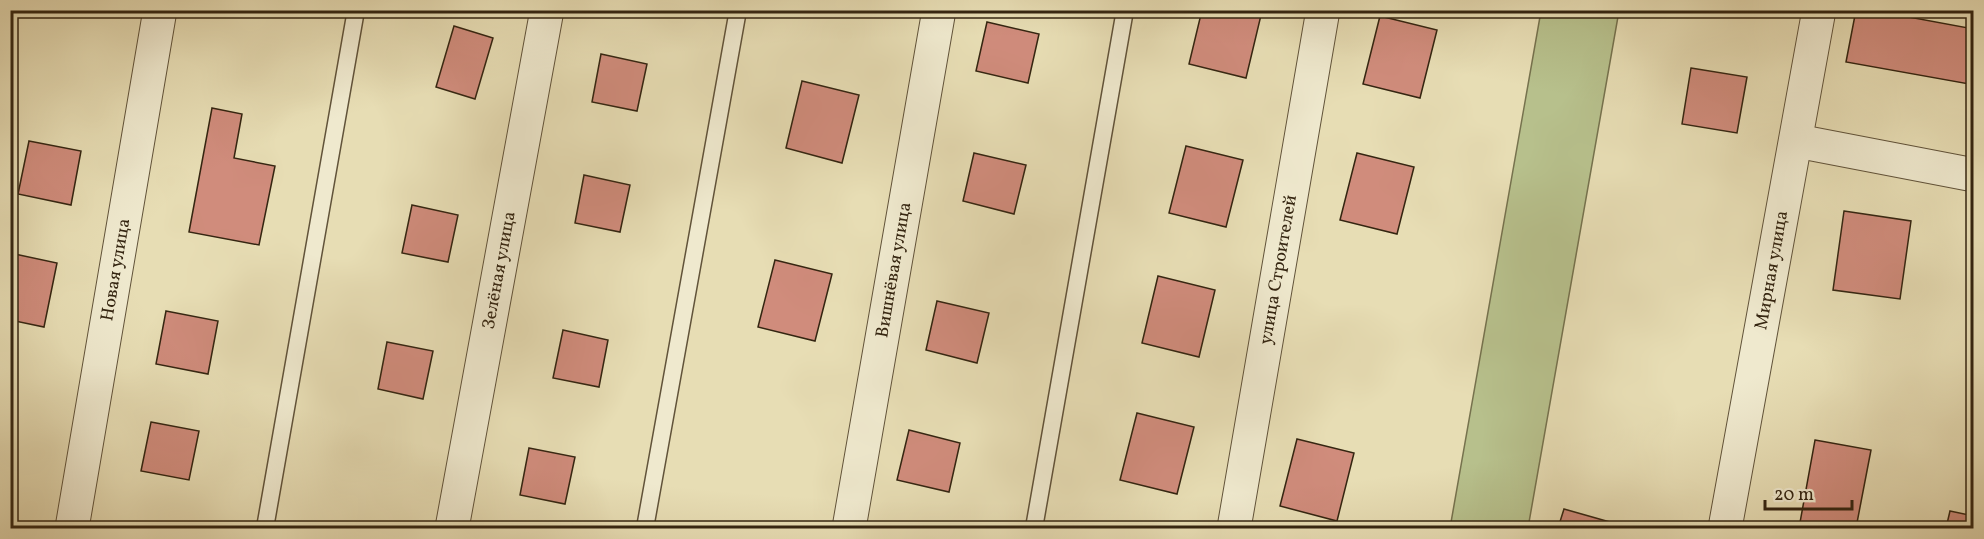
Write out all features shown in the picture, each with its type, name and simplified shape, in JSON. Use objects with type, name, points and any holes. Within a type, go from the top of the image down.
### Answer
[{"type":"street","name":"Новая улица","points":[[72,528],[160,10]]},
{"type":"street","name":"Зелёная улица","points":[[452,528],[547,10]]},
{"type":"street","name":"Вишнёвая улица","points":[[849,528],[939,10]]},
{"type":"street","name":"улица Строителей","points":[[1234,528],[1323,10]]},
{"type":"street","name":"Мирная улица","points":[[1725,528],[1819,10]]},
{"type":"street","points":[[1797,141],[1974,175]]},
{"type":"lane","points":[[265,528],[356,10]]},
{"type":"lane","points":[[645,528],[738,10]]},
{"type":"lane","points":[[1034,528],[1125,10]]},
{"type":"green space","points":[[1541,11],[1619,11],[1528,528],[1450,528]]},
{"type":"building","points":[[1202,10],[1262,11],[1246,78],[1189,64]]},
{"type":"building","points":[[1856,10],[1871,10],[1974,29],[1974,60],[1969,84],[1846,62]]},
{"type":"building","points":[[1380,16],[1437,30],[1420,98],[1363,84]]},
{"type":"building","points":[[987,22],[1039,34],[1028,83],[976,71]]},
{"type":"building","points":[[454,26],[493,38],[475,99],[436,87]]},
{"type":"building","points":[[601,54],[647,64],[637,111],[592,102]]},
{"type":"building","points":[[1691,68],[1747,77],[1737,133],[1682,124]]},
{"type":"building","points":[[802,81],[859,95],[842,163],[786,148]]},
{"type":"building","points":[[212,108],[242,114],[234,158],[275,166],[259,245],[189,232]]},
{"type":"building","points":[[29,141],[81,151],[71,205],[18,194]]},
{"type":"building","points":[[1186,146],[1243,160],[1226,227],[1169,213]]},
{"type":"building","points":[[974,153],[1026,165],[1014,214],[963,201]]},
{"type":"building","points":[[1357,153],[1414,167],[1397,234],[1340,220]]},
{"type":"building","points":[[584,175],[630,185],[620,232],[575,223]]},
{"type":"building","points":[[412,205],[458,215],[448,262],[402,253]]},
{"type":"building","points":[[1844,211],[1911,221],[1900,299],[1833,290]]},
{"type":"building","points":[[10,253],[57,263],[44,327],[10,320]]},
{"type":"building","points":[[775,260],[832,274],[815,341],[758,327]]},
{"type":"building","points":[[1158,276],[1215,290],[1199,357],[1142,343]]},
{"type":"building","points":[[937,301],[989,313],[977,363],[926,350]]},
{"type":"building","points":[[166,311],[218,321],[208,374],[156,364]]},
{"type":"building","points":[[563,330],[608,340],[599,387],[553,378]]},
{"type":"building","points":[[387,342],[433,351],[423,399],[378,389]]},
{"type":"building","points":[[1137,413],[1194,427],[1177,494],[1120,480]]},
{"type":"building","points":[[151,422],[199,431],[189,480],[141,471]]},
{"type":"building","points":[[909,430],[960,443],[949,492],[897,480]]},
{"type":"building","points":[[1297,439],[1354,453],[1337,521],[1280,506]]},
{"type":"building","points":[[1815,440],[1871,450],[1856,528],[1799,528]]},
{"type":"building","points":[[529,448],[575,457],[565,504],[520,495]]},
{"type":"building","points":[[1564,509],[1631,528],[1558,528]]},
{"type":"building","points":[[1950,511],[1974,516],[1974,528],[1946,528]]}]
